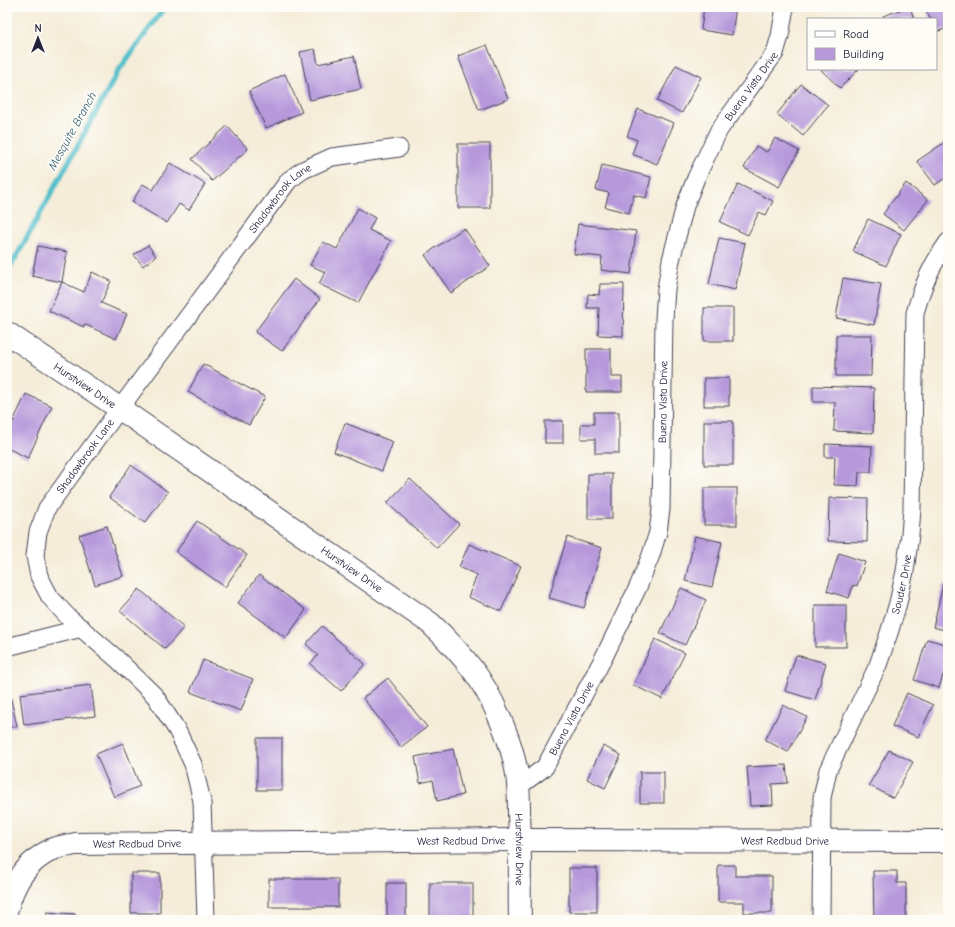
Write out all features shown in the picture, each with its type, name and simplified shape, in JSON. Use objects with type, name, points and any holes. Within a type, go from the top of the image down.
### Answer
[{"type":"street","name":"Buena Vista Drive","points":[[518,787],[545,767],[610,644],[638,587],[651,555],[658,532],[661,509],[664,319],[670,260],[685,206],[708,152],[719,130],[775,53],[780,36],[785,7]]},
{"type":"street","name":"Shadowbrook Lane","points":[[206,920],[202,801],[193,764],[177,730],[155,696],[117,659],[68,617],[50,597],[39,576],[35,556],[38,532],[47,508],[119,408],[289,180],[302,170],[332,157],[400,148]]},
{"type":"street","name":"Souder Drive","points":[[821,920],[822,798],[828,770],[878,665],[898,603],[905,571],[912,509],[915,313],[924,285],[936,258],[948,242]]},
{"type":"street","name":"Hurstview Drive","points":[[7,333],[119,408],[430,623],[448,640],[474,671],[492,701],[506,733],[515,764],[518,787],[520,840],[520,920]]},
{"type":"street","points":[[7,647],[82,628]]},
{"type":"street","name":"West Redbud Drive","points":[[7,909],[11,893],[33,860],[54,849],[74,844],[520,840],[948,841]]},
{"type":"building","points":[[704,7],[736,7],[732,35],[701,30]]},
{"type":"building","points":[[910,7],[914,18],[884,18],[883,16]]},
{"type":"building","points":[[925,7],[948,7],[948,28],[937,32],[937,18],[930,18]]},
{"type":"building","points":[[487,45],[508,99],[479,110],[458,56]]},
{"type":"building","points":[[315,49],[318,64],[354,56],[361,89],[310,100],[300,52]]},
{"type":"building","points":[[676,65],[701,77],[682,113],[657,101]]},
{"type":"building","points":[[821,70],[858,70],[840,88]]},
{"type":"building","points":[[285,74],[302,112],[266,128],[249,91]]},
{"type":"building","points":[[801,84],[828,105],[803,136],[777,114]]},
{"type":"building","points":[[638,109],[674,123],[657,164],[632,154],[637,140],[627,136]]},
{"type":"building","points":[[227,126],[248,149],[212,181],[192,159]]},
{"type":"building","points":[[775,138],[799,151],[779,187],[744,168],[756,146],[767,152]]},
{"type":"building","points":[[948,140],[948,176],[935,185],[917,161]]},
{"type":"building","points":[[458,144],[490,144],[490,208],[458,208]]},
{"type":"building","points":[[170,163],[205,184],[189,210],[179,204],[167,223],[132,202],[143,184],[153,190]]},
{"type":"building","points":[[602,165],[651,177],[646,198],[634,195],[629,213],[605,207],[609,193],[596,190]]},
{"type":"building","points":[[906,183],[928,200],[904,230],[883,214]]},
{"type":"building","points":[[738,184],[773,201],[766,215],[759,212],[748,235],[720,222]]},
{"type":"building","points":[[358,208],[375,218],[369,230],[391,241],[358,303],[319,284],[325,272],[310,265],[323,242],[337,249]]},
{"type":"building","points":[[868,219],[901,234],[886,266],[853,251]]},
{"type":"building","points":[[578,224],[636,231],[631,274],[601,270],[602,257],[574,254]]},
{"type":"building","points":[[464,228],[490,266],[451,293],[425,255]]},
{"type":"building","points":[[719,238],[745,243],[735,290],[709,284]]},
{"type":"building","points":[[148,245],[156,256],[143,266],[134,255]]},
{"type":"building","points":[[38,246],[67,252],[62,282],[32,276]]},
{"type":"building","points":[[92,272],[111,281],[101,303],[127,314],[116,339],[84,324],[84,327],[49,311],[62,282],[84,292]]},
{"type":"building","points":[[843,278],[881,284],[874,325],[836,318]]},
{"type":"building","points":[[294,279],[320,299],[282,351],[255,332]]},
{"type":"building","points":[[600,284],[624,284],[623,336],[598,335],[599,308],[587,308],[588,294],[599,295]]},
{"type":"building","points":[[704,308],[733,308],[733,341],[704,341]]},
{"type":"building","points":[[836,335],[872,335],[871,376],[836,376]]},
{"type":"building","points":[[586,349],[611,349],[611,377],[622,377],[622,392],[586,392]]},
{"type":"building","points":[[203,364],[265,397],[249,425],[188,392]]},
{"type":"building","points":[[704,378],[729,378],[729,406],[704,406]]},
{"type":"building","points":[[813,386],[874,388],[873,433],[834,431],[835,402],[813,402]]},
{"type":"building","points":[[26,394],[52,406],[28,458],[7,448],[7,424],[11,426]]},
{"type":"building","points":[[594,412],[619,412],[619,453],[595,453],[595,439],[581,439],[581,424],[594,424]]},
{"type":"building","points":[[545,421],[563,421],[563,443],[545,443]]},
{"type":"building","points":[[704,421],[733,421],[733,465],[704,465]]},
{"type":"building","points":[[345,423],[393,442],[382,471],[334,452]]},
{"type":"building","points":[[825,444],[872,446],[871,472],[859,472],[858,486],[834,485],[835,457],[825,457]]},
{"type":"building","points":[[131,465],[168,492],[145,523],[109,497]]},
{"type":"building","points":[[588,474],[612,474],[612,519],[588,519]]},
{"type":"building","points":[[410,479],[459,524],[437,548],[387,503]]},
{"type":"building","points":[[704,488],[737,488],[737,525],[704,525]]},
{"type":"building","points":[[829,498],[868,499],[867,542],[828,541]]},
{"type":"building","points":[[197,521],[247,555],[225,587],[176,552]]},
{"type":"building","points":[[107,526],[123,576],[95,585],[79,535]]},
{"type":"building","points":[[695,536],[722,542],[712,587],[685,581]]},
{"type":"building","points":[[567,537],[602,548],[584,608],[549,598]]},
{"type":"building","points":[[469,544],[521,566],[501,611],[468,597],[477,575],[459,567]]},
{"type":"building","points":[[839,553],[865,562],[857,586],[853,585],[849,598],[827,591]]},
{"type":"building","points":[[259,575],[306,610],[286,638],[238,603]]},
{"type":"building","points":[[943,585],[948,586],[948,631],[933,627]]},
{"type":"building","points":[[681,588],[706,600],[685,645],[660,633]]},
{"type":"building","points":[[139,589],[184,627],[165,649],[120,611]]},
{"type":"building","points":[[815,605],[846,605],[846,647],[815,647]]},
{"type":"building","points":[[322,626],[365,664],[341,691],[310,664],[318,655],[306,644]]},
{"type":"building","points":[[655,639],[685,653],[662,699],[633,685]]},
{"type":"building","points":[[927,639],[948,645],[948,677],[943,675],[939,688],[914,680]]},
{"type":"building","points":[[796,655],[826,663],[815,700],[785,691]]},
{"type":"building","points":[[203,660],[253,679],[241,711],[190,692]]},
{"type":"building","points":[[388,678],[427,727],[401,747],[363,698]]},
{"type":"building","points":[[91,685],[95,716],[24,725],[20,694]]},
{"type":"building","points":[[907,693],[933,705],[918,737],[892,726]]},
{"type":"building","points":[[7,695],[10,695],[17,726],[7,728]]},
{"type":"building","points":[[783,705],[807,717],[788,752],[765,740]]},
{"type":"building","points":[[257,738],[282,738],[282,790],[257,790]]},
{"type":"building","points":[[123,743],[140,786],[114,797],[96,754]]},
{"type":"building","points":[[603,746],[621,755],[605,788],[587,779]]},
{"type":"building","points":[[453,749],[463,795],[437,801],[433,780],[420,783],[415,757]]},
{"type":"building","points":[[889,750],[913,762],[893,798],[869,785]]},
{"type":"building","points":[[786,765],[788,783],[772,784],[773,805],[750,806],[747,767]]},
{"type":"building","points":[[640,772],[664,772],[664,803],[640,803]]},
{"type":"building","points":[[718,865],[735,865],[735,876],[772,876],[772,913],[744,913],[744,902],[718,902]]},
{"type":"building","points":[[569,868],[597,868],[597,912],[569,912]]},
{"type":"building","points":[[873,871],[897,871],[897,883],[906,883],[906,920],[874,920]]},
{"type":"building","points":[[131,873],[160,873],[160,913],[131,913]]},
{"type":"building","points":[[269,879],[338,879],[338,907],[269,907]]},
{"type":"building","points":[[387,883],[406,883],[406,918],[387,918]]},
{"type":"building","points":[[430,883],[473,883],[473,918],[430,918]]},
{"type":"building","points":[[47,912],[75,914],[74,920],[46,920]]},
{"type":"waterway","name":"Mesquite Branch","points":[[7,271],[18,254],[119,70],[165,7]]}]
